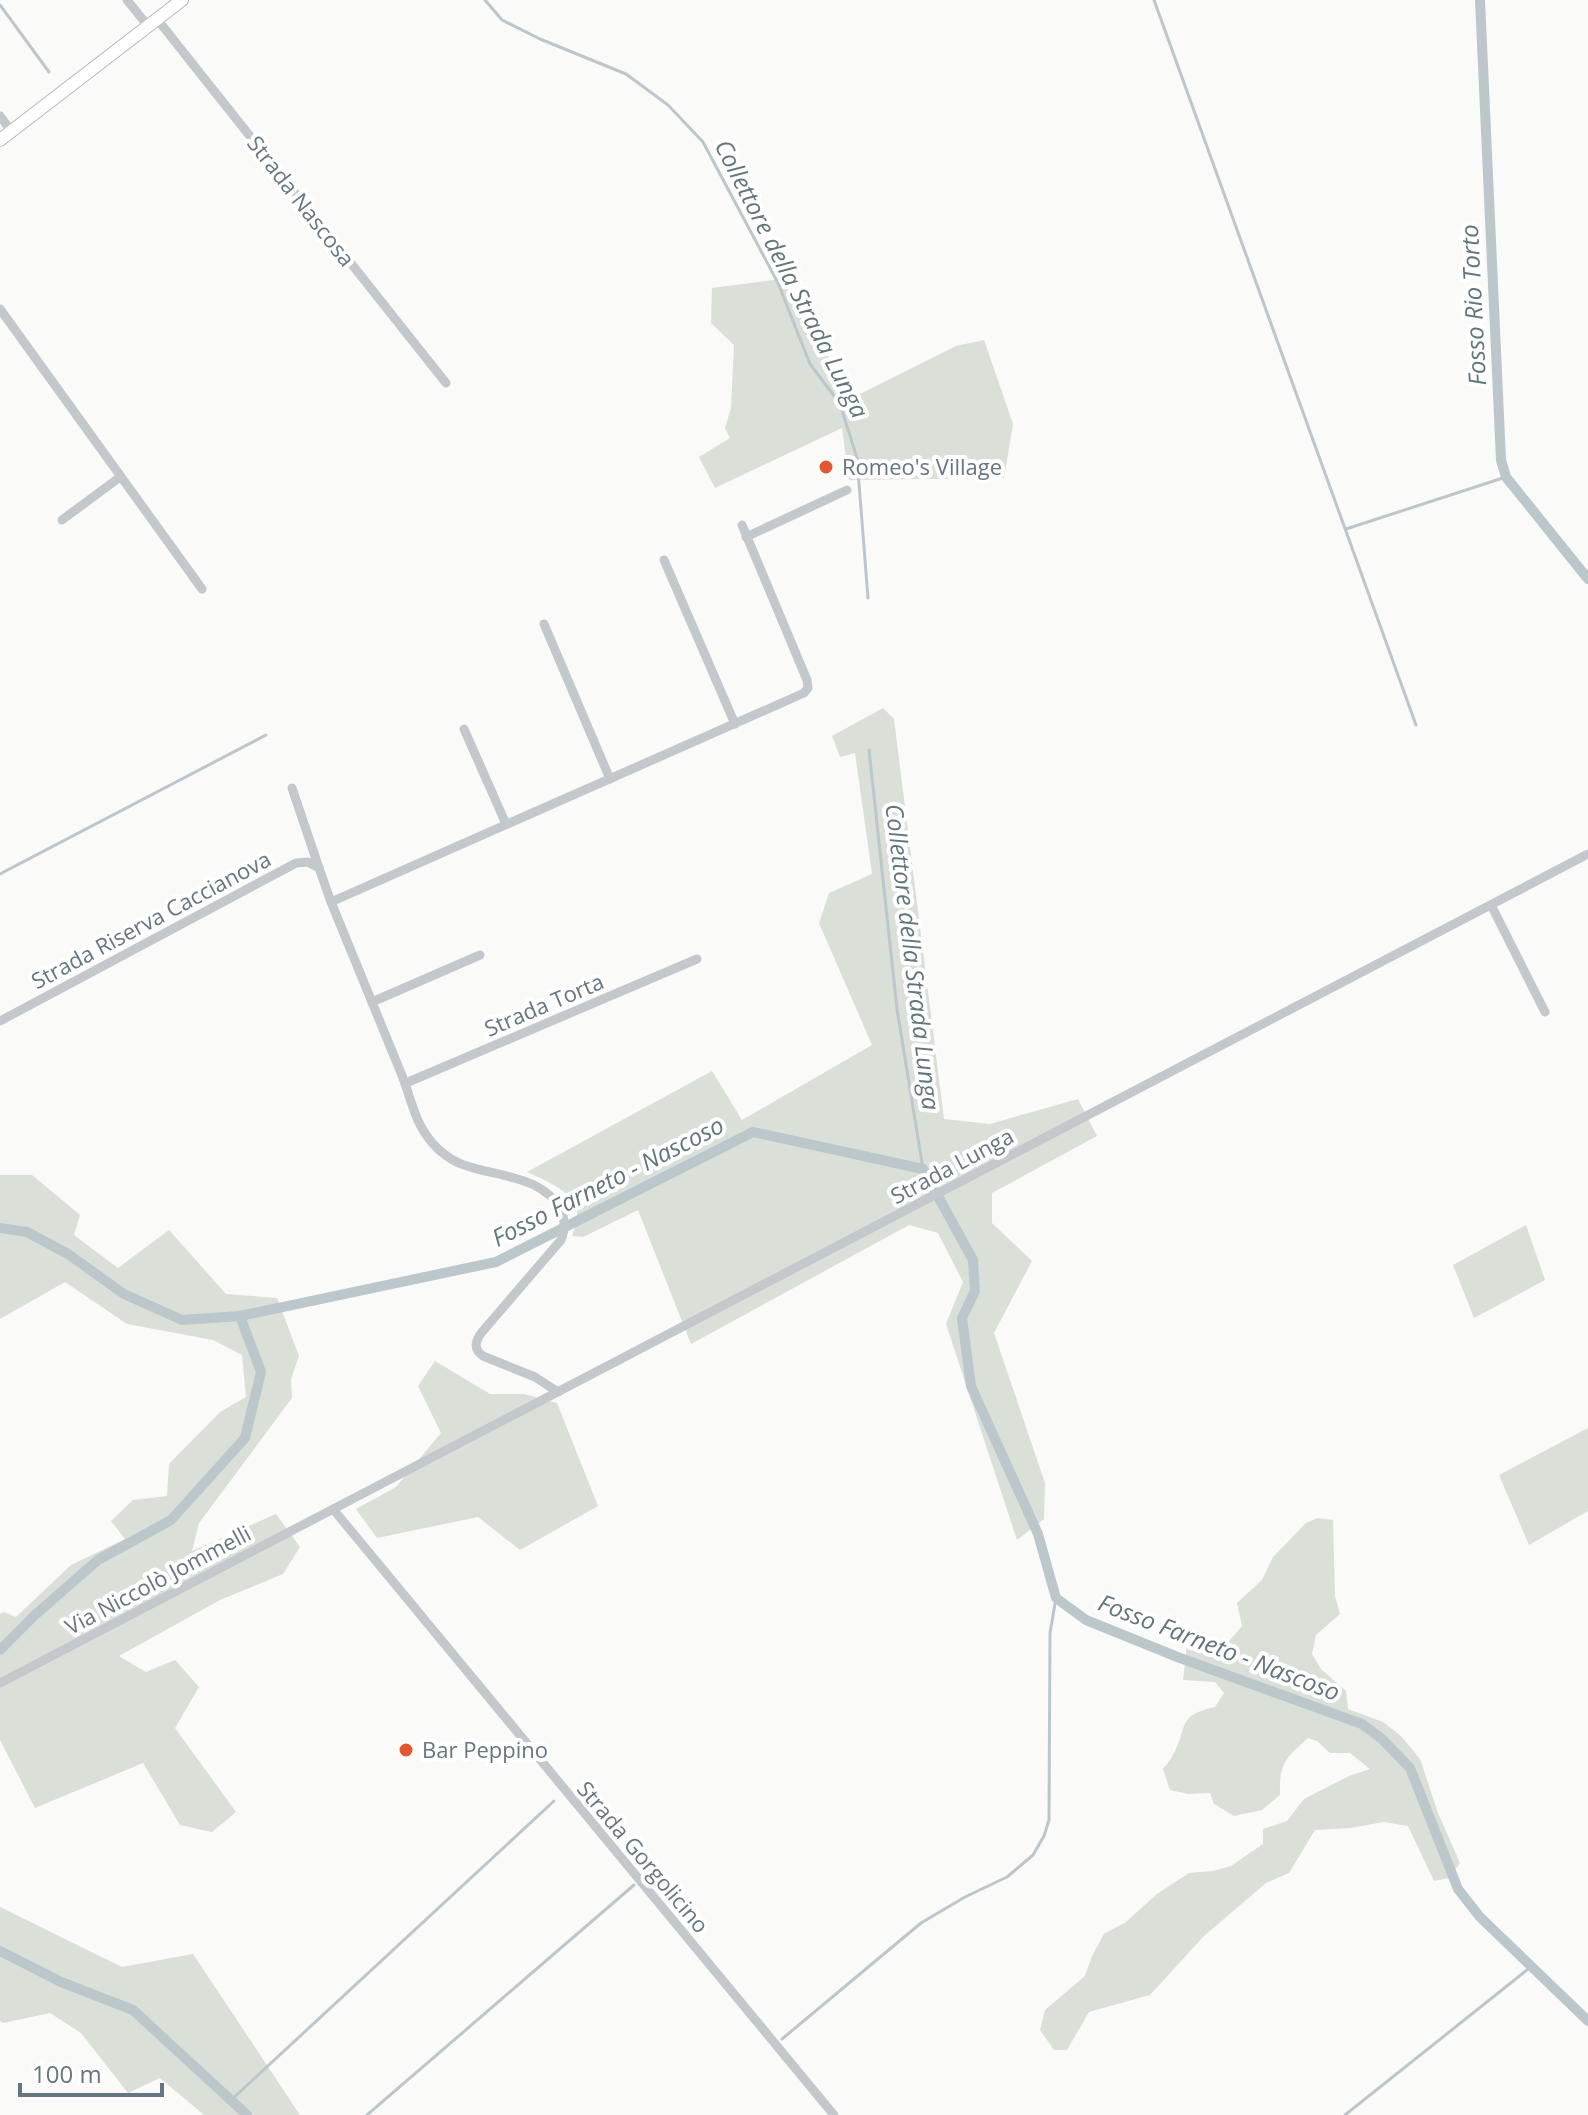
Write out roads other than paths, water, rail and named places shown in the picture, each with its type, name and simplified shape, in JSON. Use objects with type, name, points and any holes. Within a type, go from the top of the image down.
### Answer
[{"type":"street","name":"Strada Nascosa","points":[[127,0],[153,22],[446,383]]},
{"type":"street","points":[[0,140],[182,0]]},
{"type":"street","points":[[0,116],[11,131]]},
{"type":"street","points":[[0,309],[202,589]]},
{"type":"street","points":[[62,520],[120,477]]},
{"type":"street","points":[[746,537],[847,490]]},
{"type":"street","points":[[331,902],[802,694],[808,685],[742,525]]},
{"type":"street","points":[[664,560],[735,724]]},
{"type":"street","points":[[544,624],[610,779]]},
{"type":"street","points":[[464,729],[506,824]]},
{"type":"street","points":[[292,788],[331,902],[406,1083],[420,1126],[443,1153],[462,1164],[516,1178],[537,1187],[555,1201],[564,1217],[564,1234],[551,1254],[482,1332],[476,1343],[477,1350],[483,1356],[527,1374],[558,1392]]},
{"type":"street","name":"Strada Lunga","points":[[333,1509],[1588,854]]},
{"type":"street","name":"Strada Riserva Caccianova","points":[[0,1021],[291,866],[308,862],[319,868]]},
{"type":"street","points":[[1491,905],[1545,1012]]},
{"type":"street","points":[[372,1002],[480,955]]},
{"type":"street","name":"Strada Torta","points":[[406,1083],[697,959]]},
{"type":"street","name":"Via Niccolò Jommelli","points":[[0,1683],[333,1509]]},
{"type":"street","name":"Strada Gorgolicino","points":[[333,1509],[834,2115]]},
{"type":"waterway","name":"Collettore della Strada Lunga","points":[[485,0],[502,20],[626,74],[668,105],[703,142],[778,283],[810,364],[840,404],[857,458],[868,598]]},
{"type":"waterway","points":[[1154,0],[1416,725]]},
{"type":"waterway","name":"Fosso Rio Torto","points":[[1480,0],[1501,460],[1506,477],[1588,579]]},
{"type":"waterway","points":[[0,5],[49,72]]},
{"type":"waterway","points":[[1346,529],[1506,477]]},
{"type":"waterway","points":[[0,874],[266,735]]},
{"type":"waterway","name":"Collettore della Strada Lunga","points":[[869,750],[897,1009],[923,1169]]},
{"type":"waterway","name":"Fosso Farneto - Nascoso","points":[[240,1316],[496,1262],[753,1132],[923,1169],[973,1260],[975,1291],[962,1318],[971,1386],[1038,1534],[1056,1598],[1086,1620],[1180,1658],[1362,1724],[1382,1739],[1410,1768],[1458,1889],[1480,1917],[1588,2021]]},
{"type":"waterway","points":[[0,1228],[27,1232],[68,1254],[124,1294],[182,1320],[240,1316],[261,1372],[245,1438],[171,1520],[98,1560],[0,1650]]},
{"type":"waterway","points":[[782,2039],[921,1923],[1007,1877],[1033,1855],[1049,1820],[1050,1633],[1056,1598]]},
{"type":"waterway","points":[[230,2101],[554,1801]]},
{"type":"waterway","points":[[367,2115],[634,1885]]},
{"type":"waterway","points":[[0,1951],[61,1982],[133,2010],[247,2115]]},
{"type":"waterway","points":[[1345,2115],[1532,1966]]},
{"type":"place","name":"Romeo's Village","points":[[826,467]]},
{"type":"place","name":"Bar Peppino","points":[[406,1750]]}]
